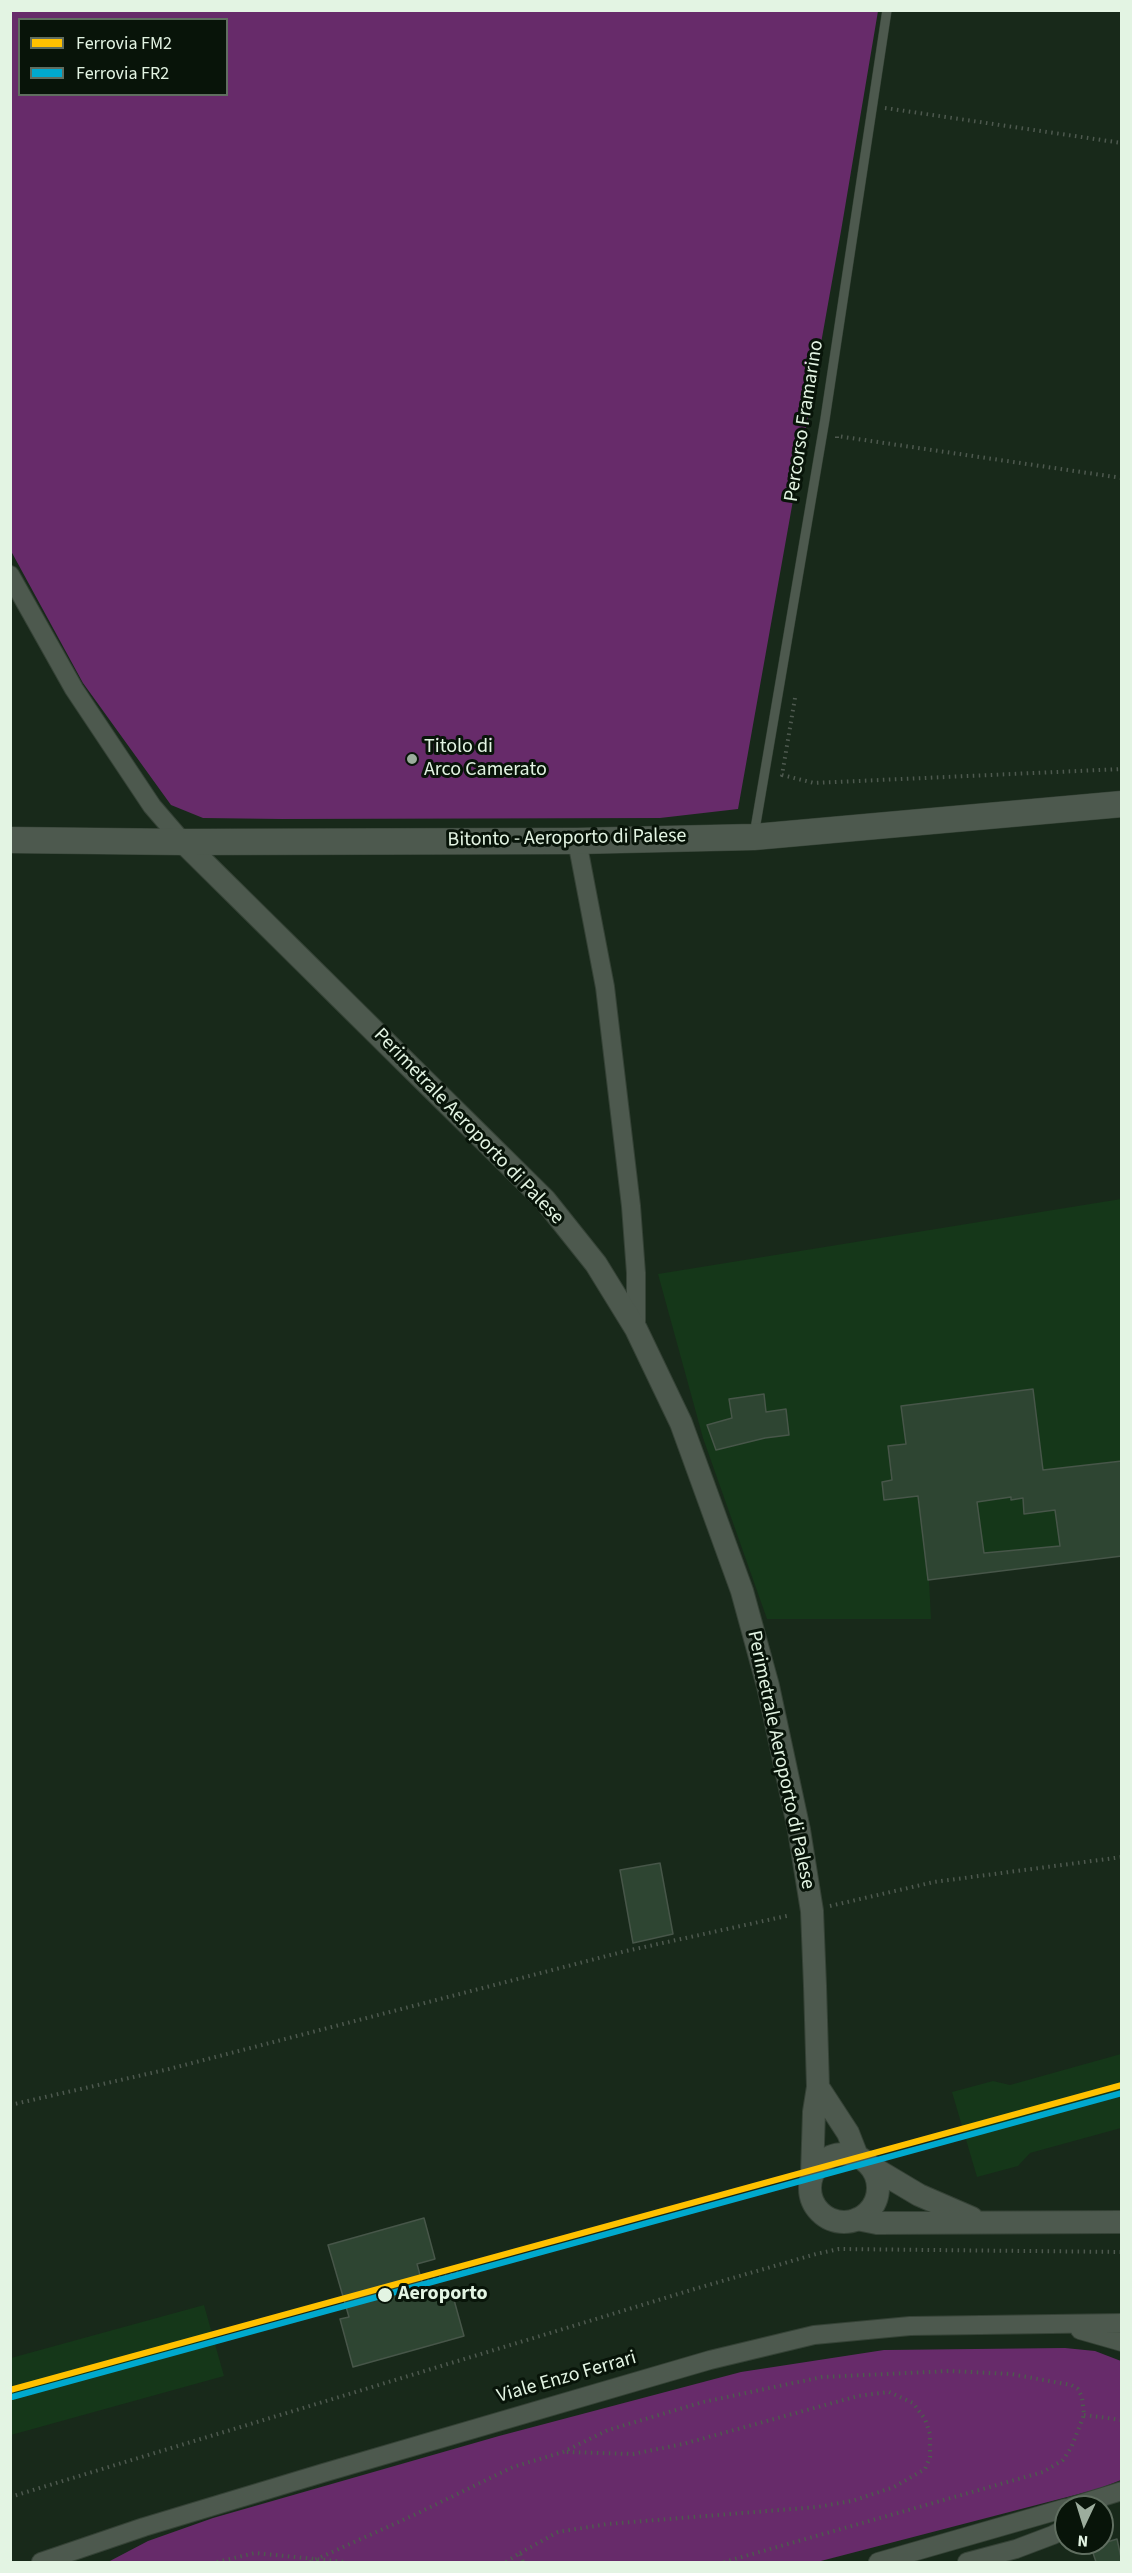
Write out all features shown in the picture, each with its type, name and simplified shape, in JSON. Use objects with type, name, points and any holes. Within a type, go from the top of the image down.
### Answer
[{"type":"main road","name":"Bitonto - Aeroporto di Palese","points":[[10,840],[577,841],[754,837],[1122,804]]},
{"type":"street","points":[[10,575],[74,689],[152,806],[183,842]]},
{"type":"street","points":[[577,841],[605,987],[631,1206],[636,1273],[636,1329]]},
{"type":"street","name":"Perimetrale Aeroporto di Palese","points":[[183,842],[545,1200],[596,1264],[636,1329],[681,1423],[742,1591],[768,1686],[799,1830],[812,1911],[818,2087],[814,2112],[812,2175]]},
{"type":"street","points":[[818,2087],[879,2185],[878,2196],[866,2214],[857,2219]]},
{"type":"street","points":[[982,2221],[947,2208],[864,2162],[836,2155],[826,2159],[812,2175],[811,2195],[820,2212],[837,2221],[857,2219],[877,2223],[1122,2222]]},
{"type":"street","points":[[1047,2323],[1096,2333],[1122,2342]]},
{"type":"street","name":"Viale Enzo Ferrari","points":[[41,2562],[156,2524],[710,2360],[814,2335],[910,2326],[1122,2323]]},
{"type":"street","points":[[878,2562],[1054,2511]]},
{"type":"street","points":[[967,2562],[1016,2549],[1054,2534]]},
{"type":"street","points":[[63,2562],[94,2546]]},
{"type":"street","points":[[70,2562],[94,2546]]},
{"type":"lane","name":"Percorso Framarino","points":[[754,837],[825,419],[886,10]]},
{"type":"path","points":[[872,106],[1122,143]]},
{"type":"path","points":[[835,448],[837,436],[1122,478]]},
{"type":"path","points":[[795,694],[782,776],[814,783],[1122,769]]},
{"type":"path","points":[[10,2105],[169,2069],[626,1951],[934,1882],[1122,1857]]},
{"type":"path","points":[[10,2497],[816,2254],[839,2249],[1122,2252]]},
{"type":"path","points":[[422,2283],[478,2268]]},
{"type":"path","points":[[310,2562],[513,2467],[563,2452],[608,2430],[703,2402],[822,2377],[950,2371],[1011,2374],[1071,2385],[1078,2389],[1082,2397],[1084,2415],[1078,2434],[1063,2460],[1043,2472],[724,2562]]},
{"type":"path","points":[[506,2562],[558,2532],[608,2524],[806,2508],[852,2501],[894,2487],[925,2469],[930,2457],[930,2434],[925,2419],[913,2403],[889,2392],[858,2396],[683,2444],[633,2454],[563,2452]]},
{"type":"path","points":[[1084,2415],[1122,2420]]},
{"type":"path","points":[[217,2562],[255,2553],[345,2562]]},
{"type":"path","points":[[520,2553],[523,2562]]},
{"type":"shaded area","points":[[10,11],[878,11],[738,809],[660,818],[203,818],[171,805],[83,683],[11,551]]},
{"type":"shaded area","points":[[1121,1199],[1121,1556],[929,1580],[931,1619],[767,1619],[703,1438],[658,1274]]},
{"type":"shaded area","points":[[1121,2054],[1121,2128],[1030,2153],[1018,2166],[977,2177],[952,2092],[993,2081],[1010,2085]]},
{"type":"shaded area","points":[[204,2305],[224,2376],[11,2435],[11,2358]]},
{"type":"shaded area","points":[[1065,2348],[1095,2351],[1121,2361],[1121,2480],[1075,2495],[1054,2495],[1054,2500],[817,2562],[108,2562],[148,2541],[213,2518],[499,2436],[741,2372],[884,2350]]},
{"type":"building","points":[[1033,1389],[1043,1470],[1122,1461],[1122,1556],[928,1580],[918,1496],[884,1500],[882,1482],[892,1480],[888,1446],[906,1444],[901,1406]],"holes":[[[1011,1497],[1011,1500],[1023,1498],[1024,1514],[1055,1510],[1060,1546],[984,1553],[977,1502]]]},
{"type":"building","points":[[764,1394],[766,1412],[786,1409],[789,1435],[765,1438],[716,1450],[707,1425],[732,1418],[729,1399]]},
{"type":"building","points":[[660,1863],[673,1934],[633,1943],[620,1870]]},
{"type":"building","points":[[424,2218],[435,2259],[417,2264],[426,2297],[451,2289],[464,2336],[353,2367],[340,2319],[349,2317],[328,2245]]},
{"type":"building","points":[[1117,2539],[1122,2562],[1096,2562],[1094,2555],[1114,2555],[1114,2540]]},
{"type":"rail line","name":"FM2","points":[[10,2390],[1122,2085]]},
{"type":"rail line","name":"FR2","points":[[12,2397],[1122,2093]]},
{"type":"place","name":"Titolo di Arco Camerato","points":[[412,759]]},
{"type":"place","name":"Aeroporto","points":[[385,2295]]}]
